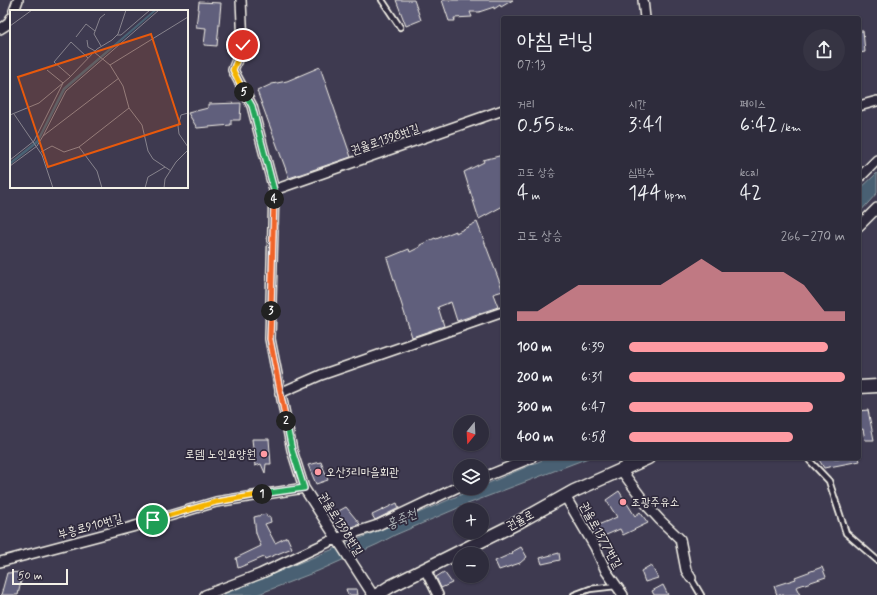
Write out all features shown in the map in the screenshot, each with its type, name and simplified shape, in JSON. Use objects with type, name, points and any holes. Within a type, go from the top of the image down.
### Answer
[{"type":"main road","points":[[861,387],[877,386]]},
{"type":"main road","name":"권율로","points":[[377,595],[391,586],[516,523],[565,496],[644,460]]},
{"type":"street","points":[[14,10],[18,0]]},
{"type":"street","name":"권율로1398번길","points":[[241,0],[243,45],[233,70],[252,106],[274,190],[270,339],[292,450],[304,488],[373,595]]},
{"type":"street","points":[[643,0],[645,16]]},
{"type":"street","points":[[0,29],[8,24],[10,20]]},
{"type":"street","points":[[861,105],[877,101]]},
{"type":"street","name":"권율로1398번길","points":[[274,190],[501,111]]},
{"type":"street","points":[[861,176],[877,160]]},
{"type":"street","points":[[861,224],[877,208]]},
{"type":"street","points":[[280,393],[321,375],[501,313]]},
{"type":"street","points":[[489,475],[526,460]]},
{"type":"street","points":[[630,460],[621,470],[649,508],[680,539],[686,570],[691,578]]},
{"type":"street","name":"부흥로910번길","points":[[0,562],[132,527],[216,502],[304,488]]},
{"type":"street","points":[[205,595],[260,574],[336,539],[378,525],[453,489]]},
{"type":"street","name":"권율로1377번길","points":[[565,496],[616,586],[623,595]]},
{"type":"street","points":[[425,569],[438,595]]},
{"type":"lane","points":[[382,0],[400,27]]},
{"type":"lane","points":[[810,460],[829,481],[846,533],[877,560]]},
{"type":"lane","points":[[691,578],[701,595]]},
{"type":"lane","name":"권율로1377번길","points":[[574,595],[590,589],[616,586]]},
{"type":"water","points":[[877,173],[877,193],[861,211],[861,188]]},
{"type":"water","points":[[542,460],[583,460],[470,503],[453,503],[453,510],[318,571],[256,595],[220,595],[361,538],[460,495],[489,495],[489,483]]},
{"type":"building","points":[[396,0],[414,0],[421,20],[406,26]]},
{"type":"building","points":[[442,0],[513,0],[494,9],[494,7],[479,12],[470,12],[472,17],[454,18],[455,21],[449,21]]},
{"type":"building","points":[[199,2],[221,3],[217,46],[204,45],[206,28],[196,27]]},
{"type":"building","points":[[861,31],[863,31],[865,52],[861,53]]},
{"type":"building","points":[[320,67],[351,157],[289,178],[257,91],[272,84],[287,81]]},
{"type":"building","points":[[241,103],[240,120],[231,120],[231,125],[197,128],[188,113],[208,108],[208,104]]},
{"type":"building","points":[[501,156],[501,207],[479,219],[464,172],[484,162],[483,160]]},
{"type":"building","points":[[477,222],[501,286],[501,292],[493,294],[498,307],[457,321],[451,302],[438,307],[444,326],[412,337],[387,258],[409,249],[410,252],[420,247],[420,245],[435,238],[436,239],[456,231],[456,233]]},
{"type":"building","points":[[868,410],[874,440],[865,440],[863,429],[861,430],[861,411]]},
{"type":"building","name":"로뎀 노인요양원","points":[[252,439],[269,439],[271,464],[266,464],[265,473],[261,464],[255,466]]},
{"type":"building","points":[[819,460],[860,461],[824,468]]},
{"type":"building","name":"오산3리마을회관","points":[[321,462],[328,480],[316,484],[308,465]]},
{"type":"building","points":[[619,491],[635,516],[640,512],[648,523],[623,535],[620,529],[597,539],[591,528],[617,517],[606,500]]},
{"type":"building","points":[[397,503],[399,508],[375,520],[372,515]]},
{"type":"building","points":[[346,507],[360,524],[347,529],[335,513]]},
{"type":"building","points":[[266,514],[267,517],[270,517],[271,522],[265,524],[275,543],[287,537],[292,548],[265,559],[264,557],[238,568],[236,558],[261,546],[256,533],[254,517]]},
{"type":"building","points":[[521,547],[527,557],[520,563],[499,570],[495,561],[513,553],[512,552]]},
{"type":"building","points":[[559,553],[560,560],[542,564],[540,558]]},
{"type":"building","points":[[651,565],[658,578],[645,582],[641,571]]},
{"type":"building","points":[[822,567],[826,577],[796,587],[800,595],[777,595],[774,586],[796,579],[795,577]]},
{"type":"building","points":[[23,572],[18,595],[1,595],[7,573]]},
{"type":"building","points":[[444,572],[452,583],[441,588],[436,577]]},
{"type":"building","points":[[663,585],[668,595],[654,595],[652,591]]},
{"type":"building","points":[[346,589],[357,589],[358,595],[348,595]]},
{"type":"place","name":"로뎀 노인요양원","points":[[264,454]]},
{"type":"place","name":"오산3리마을회관","points":[[318,472]]},
{"type":"place","name":"조광주유소","points":[[623,502]]},
{"type":"route","points":[[153,520],[216,502],[304,488],[292,450],[270,339],[274,190],[252,106],[233,70],[243,45]]},
{"type":"water label","name":"홍죽천","points":[[401,518]]}]
